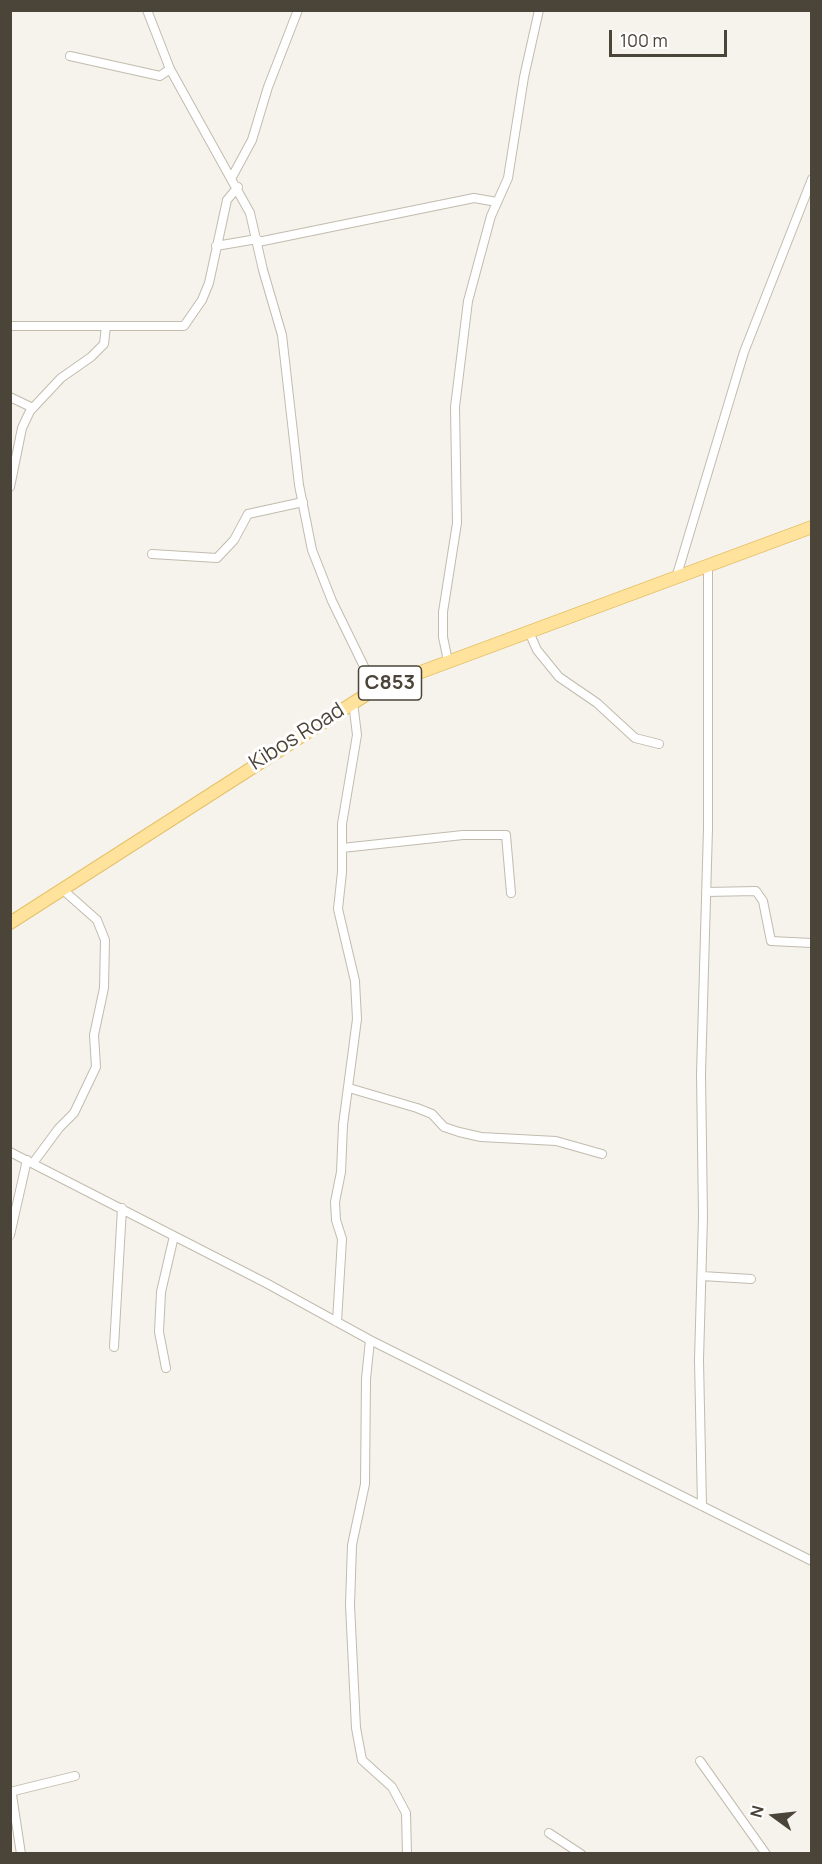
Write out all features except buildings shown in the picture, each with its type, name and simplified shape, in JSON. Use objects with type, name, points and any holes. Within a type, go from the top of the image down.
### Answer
[{"type":"main road","name":"Kibos Road","points":[[10,923],[375,689],[812,527]]},
{"type":"street","points":[[147,10],[171,69],[238,187],[250,213],[282,335],[303,502],[320,572],[375,689]]},
{"type":"street","points":[[232,177],[252,140],[268,87],[298,10]]},
{"type":"street","points":[[448,661],[443,637],[443,612],[457,523],[455,407],[460,353],[468,301],[491,216],[508,178],[513,158],[523,87],[539,10]]},
{"type":"street","points":[[70,56],[160,76],[171,69]]},
{"type":"street","points":[[676,578],[744,352],[812,179]]},
{"type":"street","points":[[10,326],[184,326],[202,300],[209,283],[227,200],[238,187]]},
{"type":"street","points":[[216,246],[474,198],[497,202]]},
{"type":"street","points":[[10,487],[22,429],[33,408],[61,378],[91,357],[104,344],[106,326]]},
{"type":"street","points":[[10,397],[33,408]]},
{"type":"street","points":[[152,554],[217,558],[234,540],[248,514],[303,502]]},
{"type":"street","points":[[702,1506],[699,1360],[702,1276],[701,1074],[708,817],[708,566]]},
{"type":"street","points":[[529,632],[537,650],[559,677],[597,703],[635,738],[659,744]]},
{"type":"street","points":[[337,1322],[342,1239],[336,1220],[335,1202],[341,1172],[356,1038],[358,998],[338,909],[342,824],[357,735],[353,702]]},
{"type":"street","points":[[342,848],[463,835],[506,835],[511,893]]},
{"type":"street","points":[[10,1235],[30,1162],[74,1113],[96,1067],[94,1035],[104,988],[105,940],[97,920],[62,889]]},
{"type":"street","points":[[706,892],[756,891],[763,901],[771,941],[812,943]]},
{"type":"street","points":[[349,1088],[417,1108],[432,1114],[444,1127],[459,1132],[481,1137],[556,1141],[602,1154]]},
{"type":"street","points":[[10,1152],[370,1340],[811,1560]]},
{"type":"street","points":[[114,1347],[122,1209]]},
{"type":"street","points":[[166,1368],[159,1332],[162,1292],[174,1236]]},
{"type":"street","points":[[702,1276],[751,1280]]},
{"type":"street","points":[[370,1340],[366,1379],[365,1484],[352,1545],[350,1605],[357,1746],[362,1760],[387,1781],[402,1803],[406,1813],[406,1854]]},
{"type":"street","points":[[700,1761],[766,1854]]},
{"type":"street","points":[[21,1854],[12,1795],[14,1791],[75,1776]]},
{"type":"street","points":[[549,1833],[581,1854]]}]
